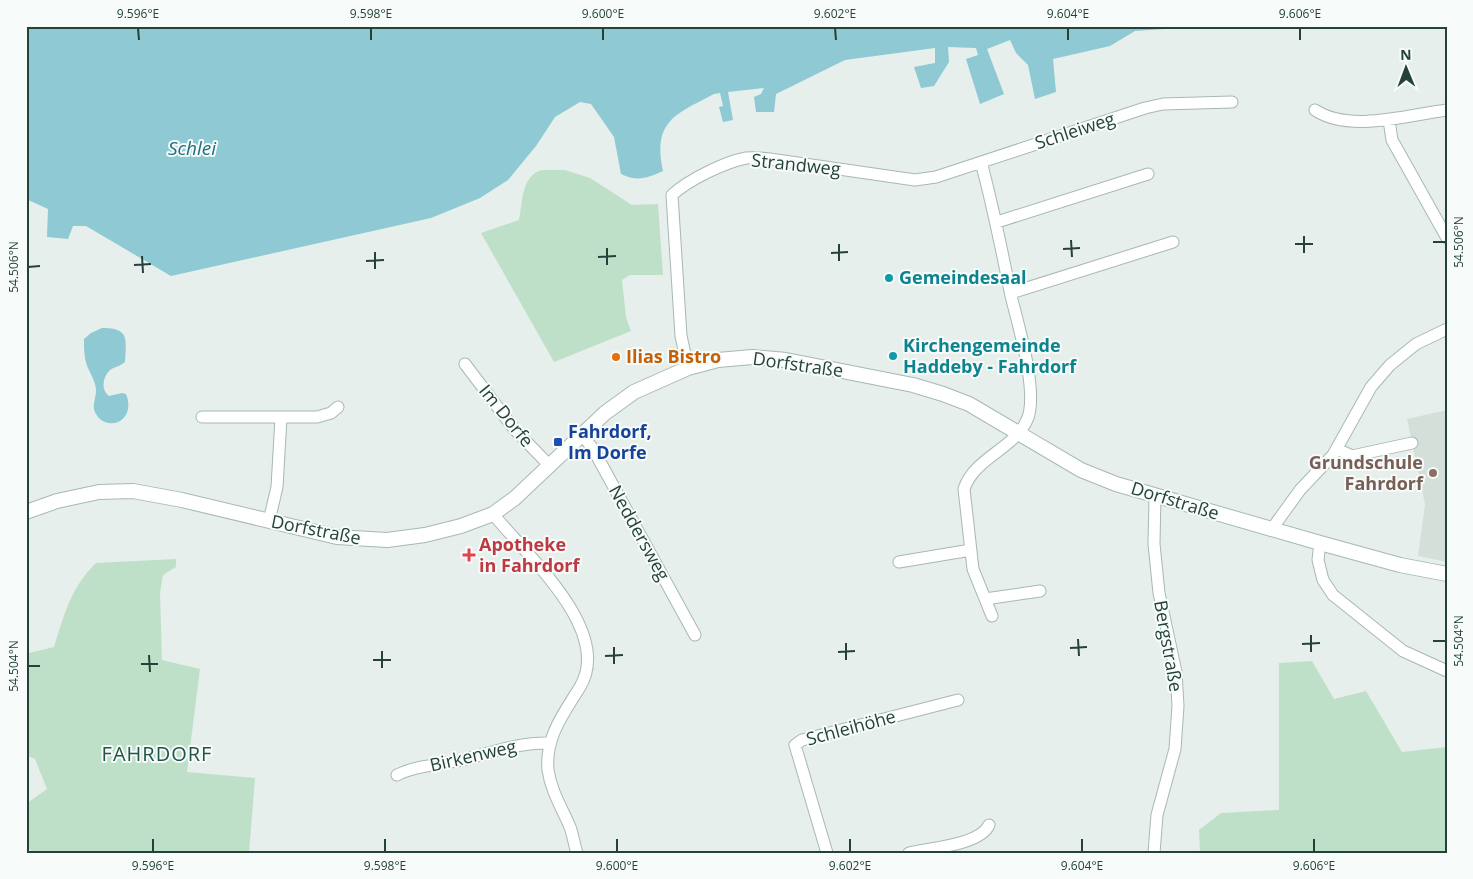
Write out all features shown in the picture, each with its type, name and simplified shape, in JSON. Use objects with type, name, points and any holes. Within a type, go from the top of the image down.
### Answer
[{"type":"street","name":"Schleiweg","points":[[981,162],[1145,108],[1163,104],[1232,102]]},
{"type":"street","points":[[1315,110],[1326,117],[1345,121],[1389,120],[1447,110]]},
{"type":"street","points":[[1389,120],[1392,140],[1447,238]]},
{"type":"street","name":"Strandweg","points":[[688,368],[681,336],[672,195],[679,188],[734,161],[749,158],[770,159],[914,180],[936,176],[981,162]]},
{"type":"street","points":[[981,162],[997,222],[1028,372],[1031,399],[1028,418],[1019,433],[968,476],[964,489],[973,569],[992,616]]},
{"type":"street","points":[[997,222],[1148,174]]},
{"type":"street","points":[[1011,293],[1173,242]]},
{"type":"street","points":[[1271,530],[1300,490],[1337,449],[1371,387],[1390,365],[1416,344],[1447,329]]},
{"type":"street","name":"Dorfstraße","points":[[26,512],[58,501],[99,492],[133,491],[337,538],[386,540],[425,535],[461,526],[492,514],[516,498],[581,433],[619,401],[651,383],[688,368],[718,360],[752,357],[795,361],[913,385],[944,394],[969,404],[1081,470],[1155,496],[1320,544],[1400,565],[1447,574]]},
{"type":"street","name":"Im Dorfe","points":[[465,364],[515,430],[550,466]]},
{"type":"street","points":[[202,417],[316,417],[330,413],[338,407]]},
{"type":"street","points":[[268,521],[277,487],[281,418]]},
{"type":"street","name":"Neddersweg","points":[[581,433],[593,449],[694,635]]},
{"type":"street","points":[[1337,449],[1352,456],[1412,443]]},
{"type":"street","name":"Bergstraße","points":[[1154,853],[1157,815],[1175,749],[1178,706],[1176,672],[1159,593],[1154,544],[1155,496]]},
{"type":"street","points":[[492,514],[570,603],[583,636],[588,671],[557,723],[550,743],[548,770],[556,799],[570,828],[577,853]]},
{"type":"street","points":[[1320,544],[1318,560],[1322,580],[1333,595],[1403,651],[1447,671]]},
{"type":"street","points":[[899,562],[971,550]]},
{"type":"street","points":[[984,599],[1040,591]]},
{"type":"street","name":"Schleihöhe","points":[[827,853],[796,745],[802,740],[958,700]]},
{"type":"street","name":"Birkenweg","points":[[397,775],[408,770],[462,760],[531,742],[550,743]]},
{"type":"street","points":[[909,853],[973,839],[986,832],[989,825]]},
{"type":"shaded area","name":"Grundschule Fahrdorf","points":[[1447,410],[1447,562],[1418,556],[1425,504],[1407,419]]},
{"type":"green space","points":[[542,170],[565,170],[590,178],[632,205],[658,204],[663,275],[630,275],[622,280],[626,317],[631,331],[554,362],[481,233],[519,220],[522,197],[527,183],[535,173]]},
{"type":"green space","points":[[176,559],[176,567],[163,575],[160,593],[162,660],[200,669],[187,772],[255,778],[249,853],[32,853],[30,849],[26,851],[26,804],[47,789],[35,759],[26,755],[26,657],[29,653],[54,647],[74,592],[87,572],[96,563]]},
{"type":"green space","points":[[1312,661],[1334,699],[1366,691],[1402,752],[1447,747],[1447,853],[1200,853],[1199,830],[1221,813],[1279,810],[1279,663]]},
{"type":"water","name":"Schlei","points":[[26,26],[1210,26],[1135,31],[1110,46],[1053,59],[1056,92],[1035,99],[1028,65],[1016,53],[1010,40],[987,49],[1004,94],[980,104],[966,59],[978,55],[976,48],[948,47],[949,62],[934,86],[921,88],[914,67],[935,63],[935,48],[845,60],[776,94],[774,112],[756,112],[754,97],[761,94],[764,88],[728,92],[733,120],[723,122],[719,107],[723,106],[720,93],[714,94],[688,107],[670,121],[664,130],[661,141],[660,154],[663,171],[642,178],[632,178],[621,174],[614,137],[591,104],[580,102],[555,117],[536,146],[508,180],[480,198],[431,218],[171,276],[86,226],[73,226],[68,239],[47,237],[48,209],[26,199]]},
{"type":"water","points":[[102,328],[118,330],[126,341],[125,362],[110,370],[105,377],[104,387],[106,393],[109,396],[126,394],[128,403],[124,417],[113,423],[101,420],[96,414],[94,405],[96,388],[87,366],[85,355],[84,339]]},
{"type":"place","name":"Gemeindesaal","points":[[889,278]]},
{"type":"place","name":"Kirchengemeinde Haddeby - Fahrdorf","points":[[893,356]]},
{"type":"place","name":"Ilias Bistro","points":[[616,357]]},
{"type":"place","name":"Fahrdorf, Im Dorfe","points":[[558,442]]},
{"type":"place","name":"Grundschule Fahrdorf","points":[[1433,473]]},
{"type":"place","name":"Apotheke in Fahrdorf","points":[[469,555]]},
{"type":"district","name":"FAHRDORF","points":[[157,754]]}]
